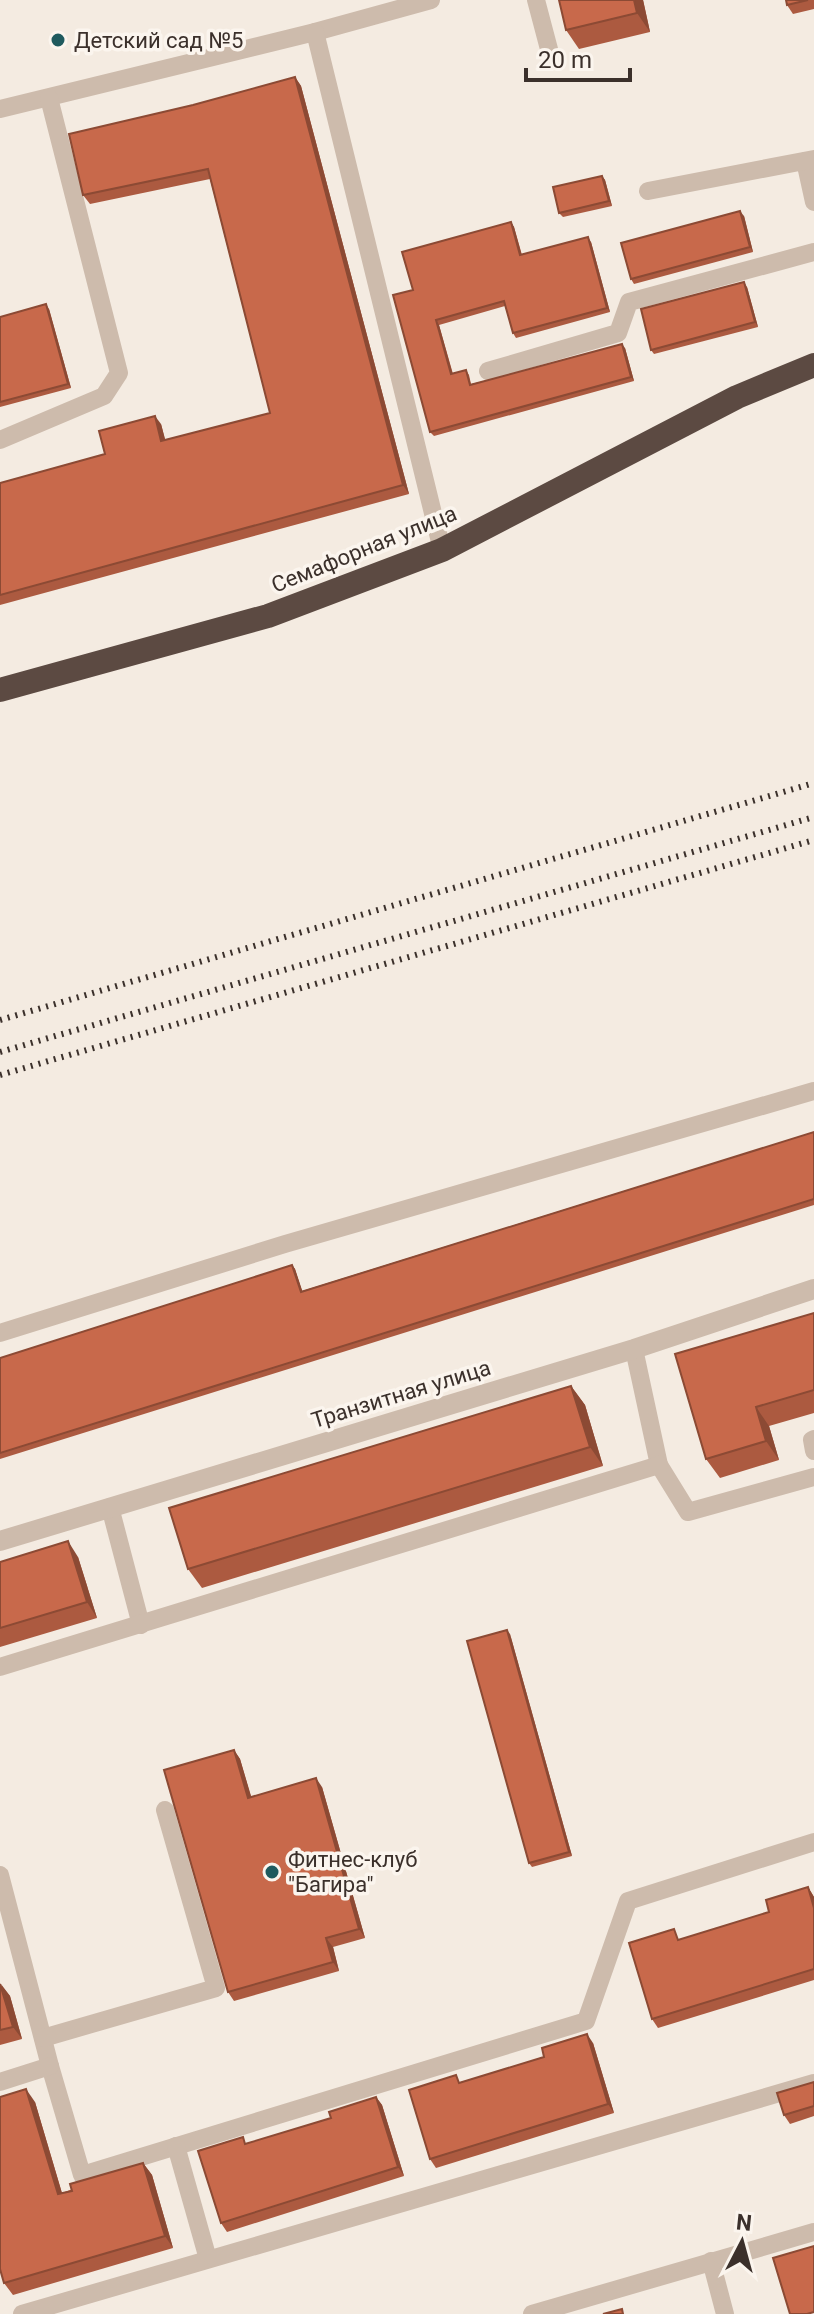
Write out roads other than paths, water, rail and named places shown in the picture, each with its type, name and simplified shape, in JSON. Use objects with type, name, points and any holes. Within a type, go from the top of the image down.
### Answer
[{"type":"highway","name":"Семафорная улица","points":[[0,690],[268,616],[442,550],[737,397],[814,365]]},
{"type":"street","name":"Транзитная улица","points":[[0,1541],[634,1349],[814,1289]]},
{"type":"lane","points":[[0,109],[315,32],[431,0]]},
{"type":"lane","points":[[536,0],[550,53]]},
{"type":"lane","points":[[315,32],[442,550]]},
{"type":"lane","points":[[0,440],[104,396],[119,373],[49,98]]},
{"type":"lane","points":[[648,191],[809,160],[814,202]]},
{"type":"lane","points":[[488,371],[618,333],[629,302],[814,252]]},
{"type":"lane","points":[[0,1333],[285,1244],[814,1091]]},
{"type":"lane","points":[[634,1349],[659,1465],[688,1512],[814,1477]]},
{"type":"lane","points":[[814,1439],[814,1451]]},
{"type":"lane","points":[[0,1667],[659,1465]]},
{"type":"lane","points":[[110,1507],[141,1625]]},
{"type":"lane","points":[[43,2038],[216,1988],[165,1810]]},
{"type":"lane","points":[[0,1875],[82,2175],[586,2021],[628,1901],[814,1842]]},
{"type":"lane","points":[[0,2082],[50,2066]]},
{"type":"lane","points":[[22,2314],[814,2083]]},
{"type":"lane","points":[[176,2146],[208,2259]]},
{"type":"lane","points":[[532,2314],[814,2232]]},
{"type":"lane","points":[[711,2261],[725,2314]]},
{"type":"railway","points":[[0,1020],[814,783]]},
{"type":"railway","points":[[0,1052],[814,817]]},
{"type":"railway","points":[[0,1075],[814,840]]},
{"type":"place","name":"Детский сад №5","points":[[58,40]]},
{"type":"place","name":"Фитнес-клуб \"Багира\"","points":[[272,1872]]}]
